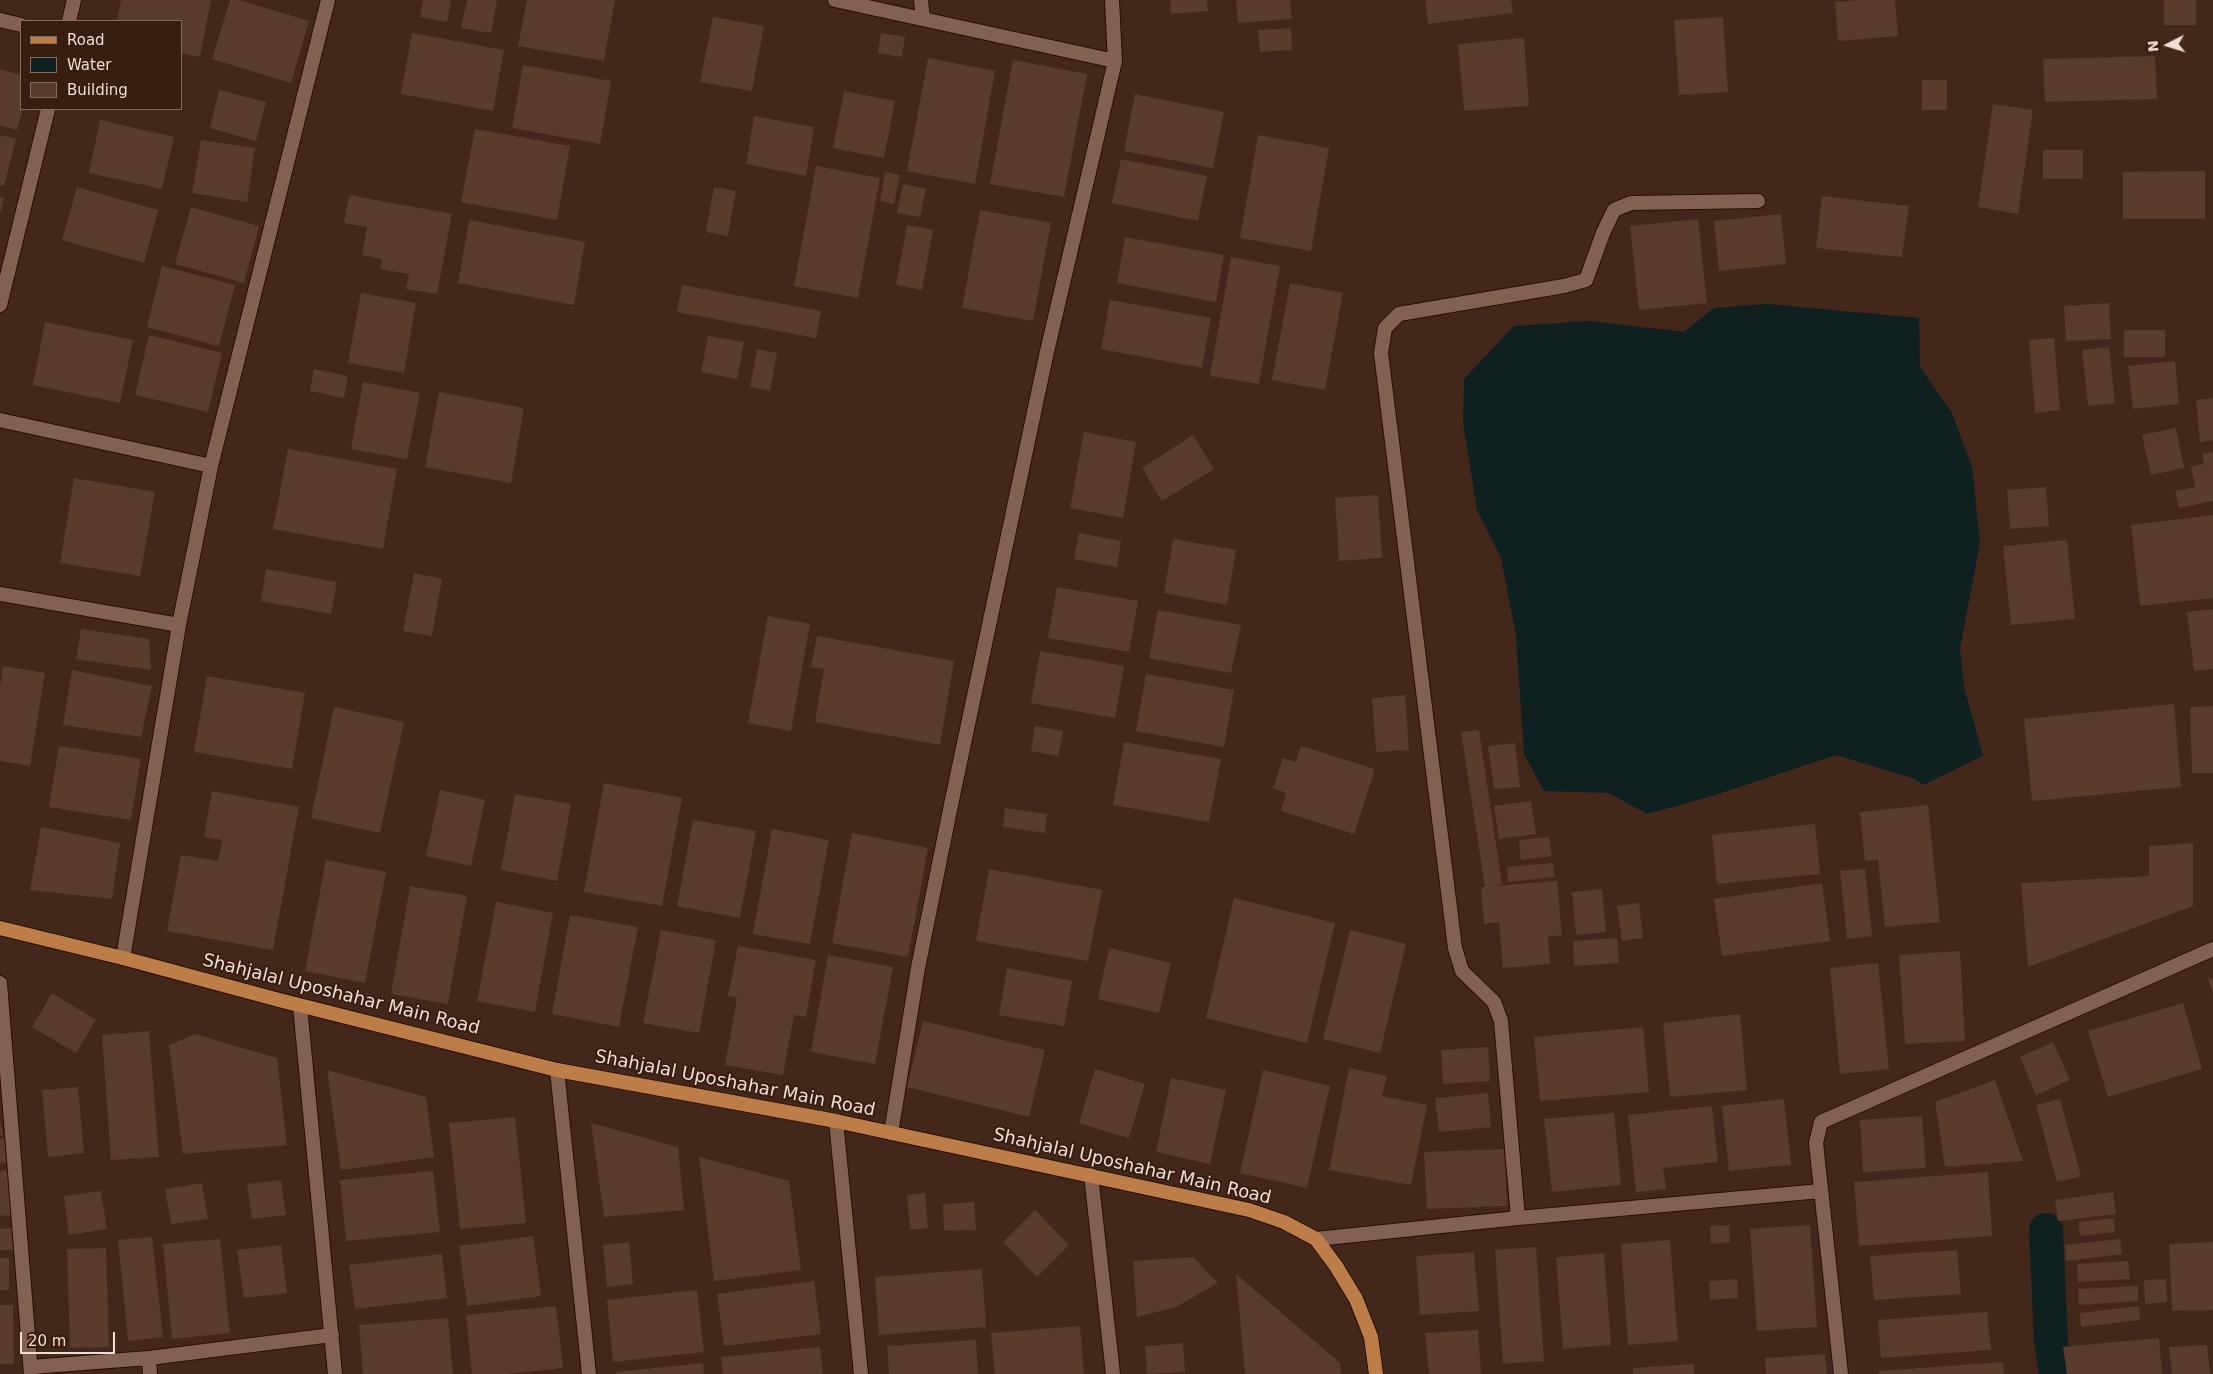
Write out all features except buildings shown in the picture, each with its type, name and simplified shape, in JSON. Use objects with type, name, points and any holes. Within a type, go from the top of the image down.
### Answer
[{"type":"main road","name":"Shahjalal Uposhahar Main Road","points":[[0,928],[557,1070],[891,1133],[1249,1210],[1284,1222],[1316,1238],[1356,1299],[1371,1337],[1376,1374]]},
{"type":"street","points":[[69,20],[74,0]]},
{"type":"street","points":[[123,958],[179,625],[210,466],[328,0]]},
{"type":"street","points":[[836,0],[1115,61]]},
{"type":"street","points":[[921,0],[923,19]]},
{"type":"street","points":[[891,1133],[918,968],[950,810],[1046,356],[1115,61],[1112,0]]},
{"type":"street","points":[[0,20],[20,25]]},
{"type":"street","points":[[0,305],[48,110]]},
{"type":"street","points":[[1518,1218],[1502,1021],[1494,1002],[1462,971],[1455,948],[1381,353],[1385,328],[1399,314],[1564,286],[1586,280],[1602,233],[1614,210],[1631,204],[1758,200]]},
{"type":"street","points":[[0,420],[210,466]]},
{"type":"street","points":[[0,594],[179,625]]},
{"type":"street","points":[[1841,1374],[1816,1143],[1821,1122],[2213,949]]},
{"type":"street","points":[[0,983],[31,1370],[149,1358],[332,1335]]},
{"type":"street","points":[[300,1006],[335,1374]]},
{"type":"street","points":[[557,1070],[589,1374]]},
{"type":"street","points":[[836,1122],[861,1374]]},
{"type":"street","points":[[1090,1175],[1113,1374]]},
{"type":"street","points":[[1316,1238],[1518,1218],[1821,1192]]},
{"type":"street","points":[[149,1358],[150,1374]]},
{"type":"water","points":[[1767,304],[1919,318],[1920,367],[1952,413],[1972,467],[1980,543],[1960,648],[1964,687],[1983,756],[1923,785],[1912,778],[1836,755],[1712,796],[1647,814],[1609,793],[1544,791],[1524,754],[1516,636],[1501,558],[1477,510],[1463,423],[1464,379],[1514,326],[1590,321],[1684,332],[1714,308]]},
{"type":"waterway","points":[[2046,1230],[2051,1341],[2056,1374]]}]
